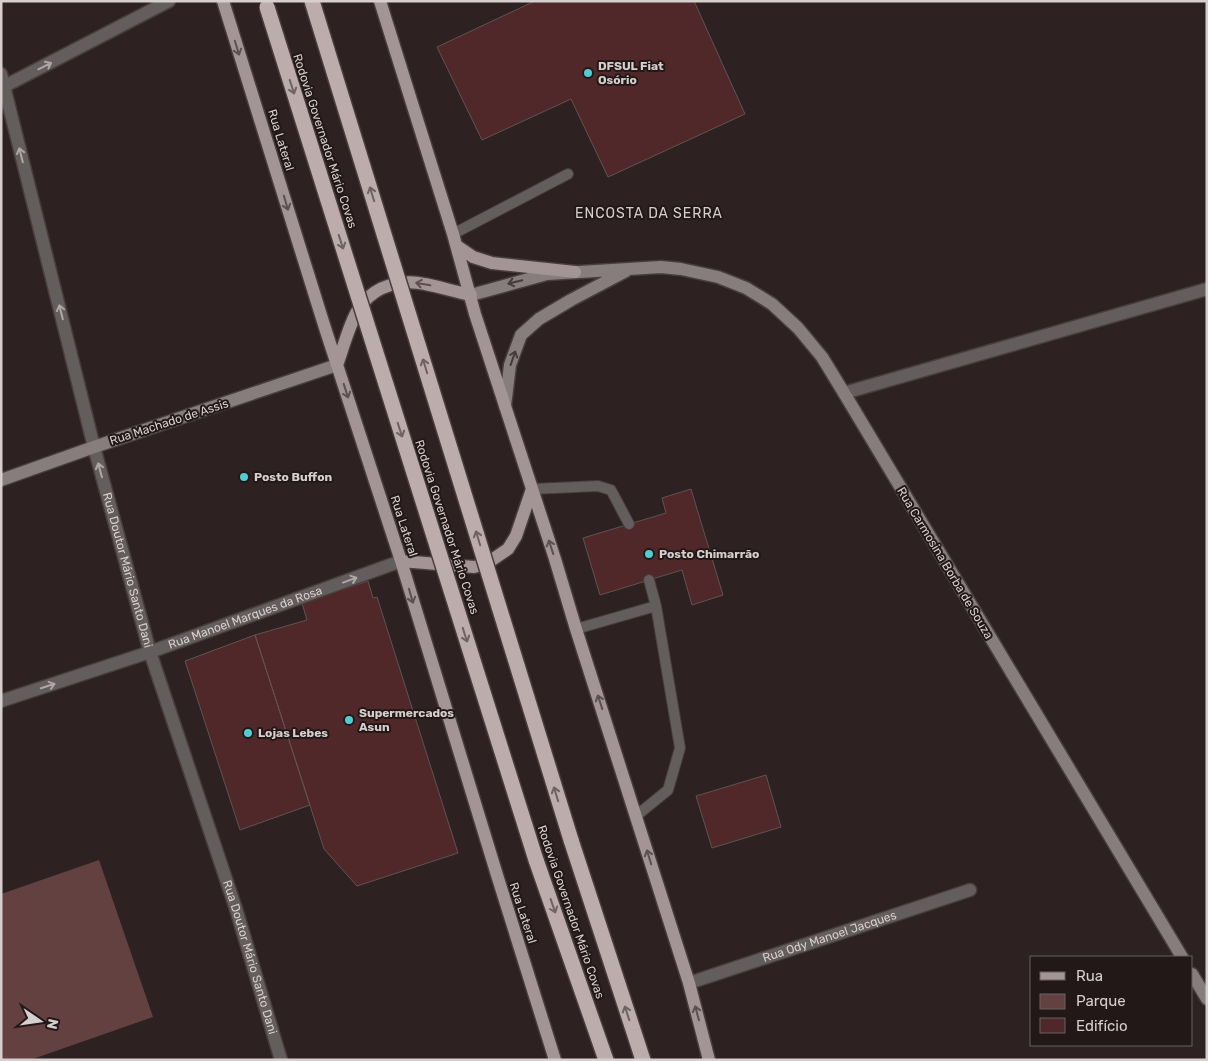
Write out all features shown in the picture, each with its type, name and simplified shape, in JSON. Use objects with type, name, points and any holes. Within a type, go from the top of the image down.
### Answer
[{"type":"highway","name":"Rodovia Governador Mário Covas","points":[[312,1],[571,840],[643,1060]]},
{"type":"highway","name":"Rodovia Governador Mário Covas","points":[[266,4],[536,860],[606,1060]]},
{"type":"main road","name":"Rua Lateral","points":[[223,1],[401,562],[555,1060]]},
{"type":"main road","points":[[380,1],[455,240],[475,314],[689,983],[709,1060]]},
{"type":"main road","points":[[455,240],[473,257],[492,263],[575,272]]},
{"type":"main road","points":[[337,365],[362,304],[381,287],[402,282],[424,283],[471,295]]},
{"type":"main road","points":[[401,562],[474,567],[486,564],[508,549],[516,536],[532,489]]},
{"type":"street","points":[[3,88],[169,1]]},
{"type":"street","name":"Rua Doutor Mário Santo Dani","points":[[1,74],[94,447],[150,652],[236,909],[282,1060]]},
{"type":"street","name":"Rua Carmosina Borba de Souza","points":[[471,295],[547,274],[632,268],[661,267],[681,269],[718,277],[746,288],[772,304],[798,328],[822,357],[1181,956]]},
{"type":"street","points":[[505,406],[510,365],[521,335],[539,319],[632,268]]},
{"type":"street","points":[[844,394],[1207,288]]},
{"type":"street","name":"Rua Machado de Assis","points":[[1,480],[337,365]]},
{"type":"street","name":"Rua Manoel Marques da Rosa","points":[[1,701],[150,652],[401,562]]},
{"type":"street","name":"Rua Ody Manoel Jacques","points":[[689,983],[970,890]]},
{"type":"street","points":[[1193,976],[1207,999]]},
{"type":"lane","points":[[455,240],[568,174]]},
{"type":"lane","points":[[532,489],[598,486],[611,490],[629,524]]},
{"type":"lane","points":[[636,816],[668,790],[680,748],[656,606],[648,580]]},
{"type":"lane","points":[[576,629],[656,606]]},
{"type":"green space","points":[[99,860],[153,1017],[30,1060],[1,1060],[1,894]]},
{"type":"building","name":"DFSUL Fiat Osório","points":[[535,1],[694,1],[745,114],[608,177],[571,99],[482,140],[437,47]]},
{"type":"building","name":"Posto Chimarrão","points":[[691,489],[723,595],[692,605],[682,570],[600,595],[583,538],[666,513],[662,498]]},
{"type":"building","name":"Supermercados Asun","points":[[368,581],[373,598],[377,597],[458,853],[357,886],[324,849],[255,635],[307,620],[302,603]]},
{"type":"building","name":"Lojas Lebes","points":[[255,635],[310,805],[240,830],[185,661]]},
{"type":"building","points":[[766,775],[781,827],[712,848],[696,796]]},
{"type":"place","name":"DFSUL Fiat Osório","points":[[588,73]]},
{"type":"place","name":"Posto Buffon","points":[[244,477]]},
{"type":"place","name":"Posto Chimarrão","points":[[649,554]]},
{"type":"place","name":"Supermercados Asun","points":[[349,720]]},
{"type":"place","name":"Lojas Lebes","points":[[248,733]]},
{"type":"district","name":"ENCOSTA DA SERRA","points":[[649,213]]}]
